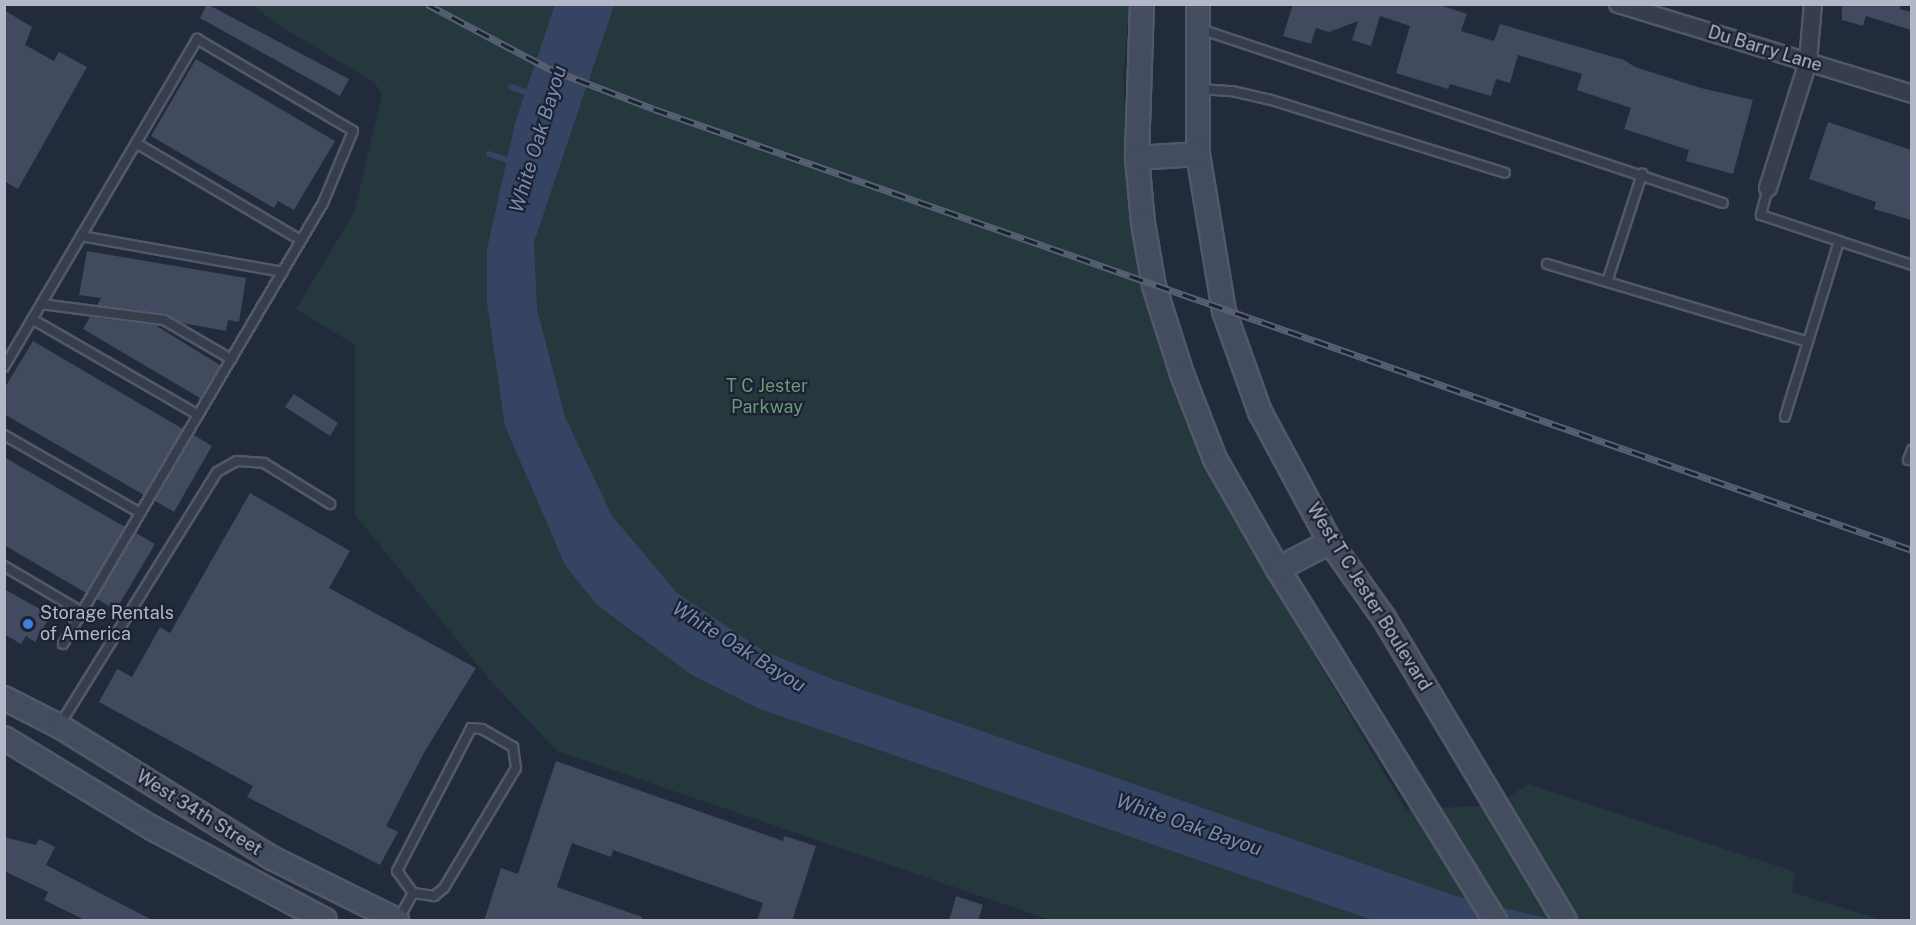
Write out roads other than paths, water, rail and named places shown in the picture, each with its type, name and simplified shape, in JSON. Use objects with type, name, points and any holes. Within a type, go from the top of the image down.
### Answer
[{"type":"main road","points":[[1142,4],[1137,158],[1154,286],[1182,374],[1215,459],[1278,569],[1495,921]]},
{"type":"main road","name":"West T C Jester Boulevard","points":[[1197,4],[1198,154],[1224,310],[1260,412],[1330,542],[1384,618],[1565,921]]},
{"type":"main road","points":[[1137,158],[1198,154]]},
{"type":"main road","points":[[1278,569],[1330,542]]},
{"type":"main road","points":[[6,739],[13,703]]},
{"type":"main road","name":"West 34th Street","points":[[13,703],[59,726],[272,858],[398,921]]},
{"type":"main road","name":"West 34th Street","points":[[6,739],[258,887],[325,921]]},
{"type":"main road","points":[[258,887],[272,858]]},
{"type":"street","name":"Du Barry Lane","points":[[1618,4],[1911,94]]},
{"type":"street","points":[[1768,188],[1808,62],[1813,4]]},
{"type":"lane","points":[[1196,27],[1642,174],[1723,203]]},
{"type":"lane","points":[[4,367],[197,39],[353,131],[322,203],[283,272],[63,644]]},
{"type":"lane","points":[[1197,89],[1233,91],[1268,99],[1505,173]]},
{"type":"lane","points":[[136,143],[301,240]]},
{"type":"lane","points":[[1607,282],[1642,174]]},
{"type":"lane","points":[[1768,188],[1761,215],[1911,265]]},
{"type":"lane","points":[[81,236],[283,272]]},
{"type":"lane","points":[[1785,417],[1839,241]]},
{"type":"lane","points":[[1547,264],[1808,342]]},
{"type":"lane","points":[[42,304],[164,320],[231,359]]},
{"type":"lane","points":[[32,319],[198,415]]},
{"type":"lane","points":[[4,435],[140,513]]},
{"type":"lane","points":[[1908,460],[1911,450]]},
{"type":"lane","points":[[59,726],[217,472],[237,461],[264,463],[330,504]]},
{"type":"lane","points":[[4,566],[82,612]]},
{"type":"lane","points":[[471,728],[482,729],[513,747],[516,768],[444,888],[434,896],[413,892],[397,871],[465,734],[471,728]]},
{"type":"lane","points":[[398,921],[413,892]]},
{"type":"water","name":"White Oak Bayou","points":[[555,5],[614,5],[534,242],[537,309],[565,417],[612,516],[677,593],[762,650],[832,679],[1456,896],[1554,920],[1372,920],[757,708],[692,675],[597,605],[565,565],[505,426],[487,303],[487,249],[515,123]]},
{"type":"waterway","name":"White Oak Bayou","points":[[511,87],[533,95]]},
{"type":"waterway","name":"White Oak Bayou","points":[[489,154],[514,162]]},
{"type":"railway","points":[[427,4],[550,69],[654,109],[1912,550]]},
{"type":"place","name":"Storage Rentals of America","points":[[28,624]]},
{"type":"park label","name":"T C Jester Parkway","points":[[767,397]]}]
